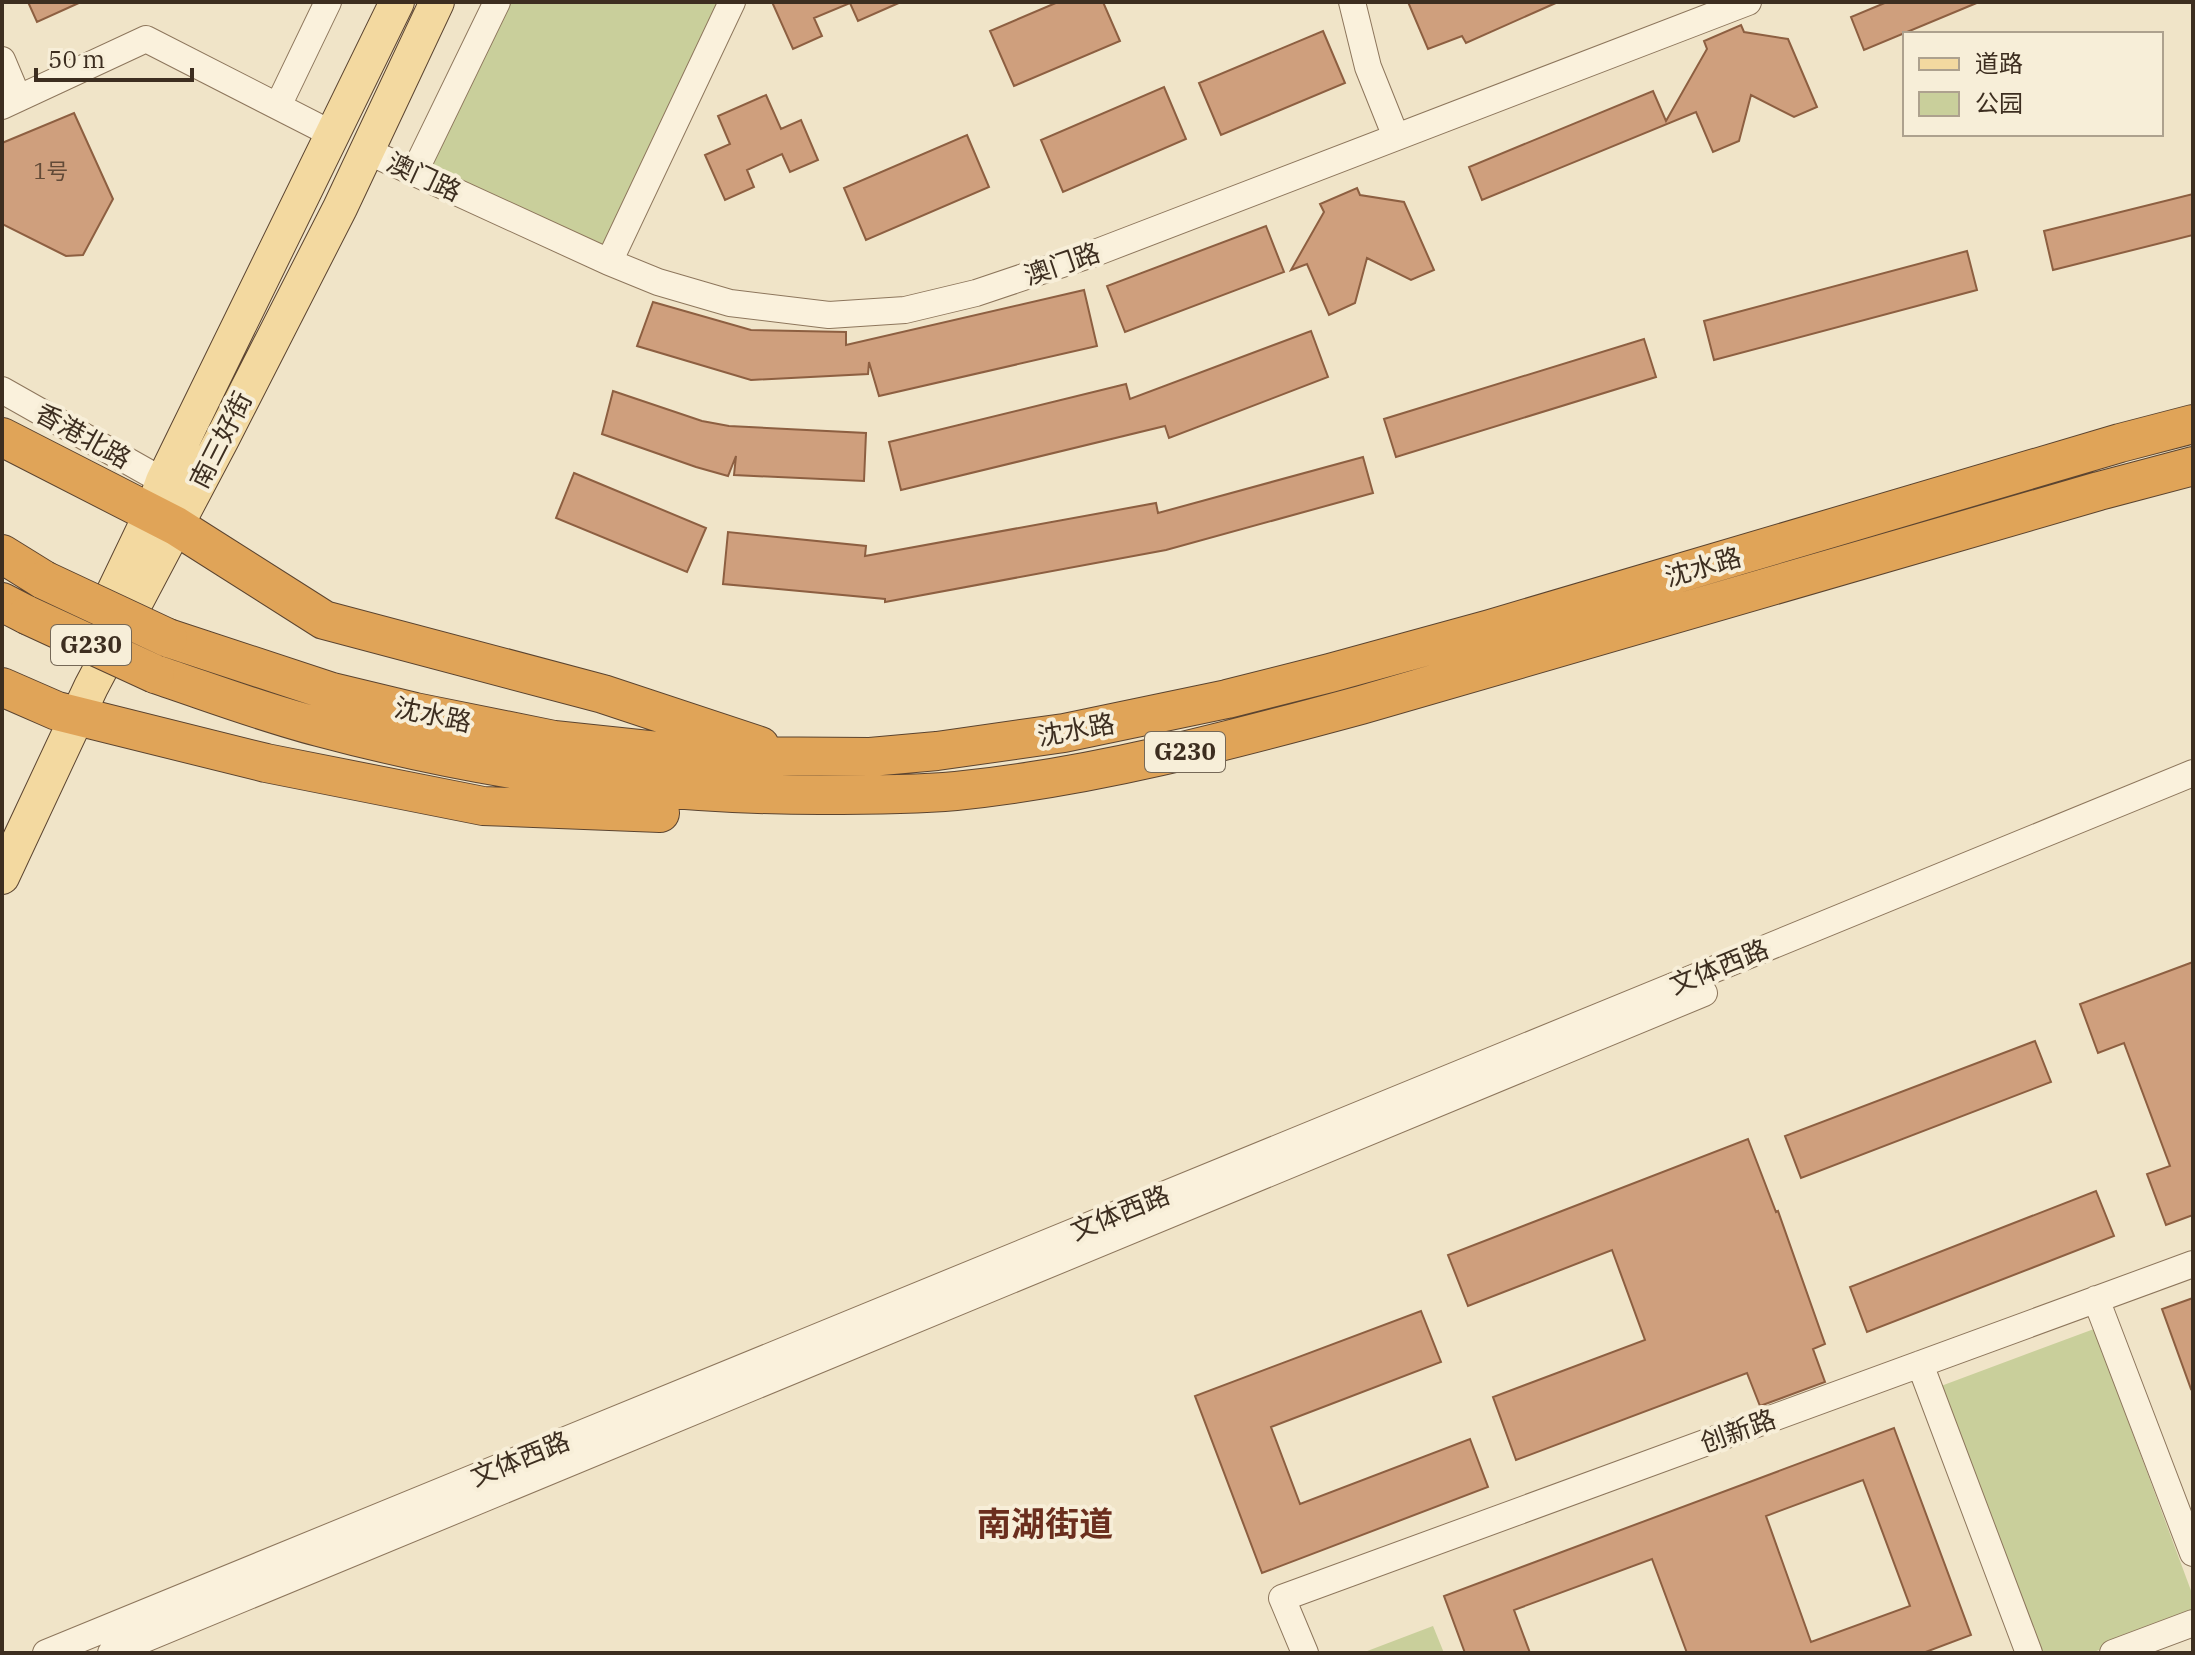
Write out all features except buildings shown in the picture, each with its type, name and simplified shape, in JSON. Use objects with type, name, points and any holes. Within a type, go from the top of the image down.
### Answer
[{"type":"highway","name":"沈水路","points":[[2,554],[44,580],[168,638],[332,692],[415,712],[554,740],[705,756],[870,757],[963,748],[1064,733],[1227,699],[1505,625],[2105,447],[2193,424]]},
{"type":"highway","points":[[2,437],[164,506],[324,620],[603,694],[793,757]]},
{"type":"highway","name":"沈水路","points":[[14,609],[155,674],[318,727],[507,769],[603,784],[763,795],[880,795],[956,791],[1101,769],[1198,748],[1361,705],[2193,466]]},
{"type":"highway","points":[[2,687],[67,713],[266,763],[483,806],[721,815],[880,795]]},
{"type":"main road","points":[[2,877],[67,713],[332,134],[397,2]]},
{"type":"main road","name":"南三好街","points":[[164,506],[340,208],[437,2]]},
{"type":"main road","points":[[2,829],[67,713]]},
{"type":"street","points":[[278,106],[328,2]]},
{"type":"street","points":[[414,173],[497,2]]},
{"type":"street","points":[[609,262],[732,2]]},
{"type":"street","points":[[1352,2],[1368,67],[1396,137]]},
{"type":"street","name":"澳门路","points":[[367,151],[658,282],[730,303],[829,315],[905,310],[976,293],[1095,253],[1748,2]]},
{"type":"street","points":[[2,60],[10,102],[146,39],[332,134]]},
{"type":"street","name":"香港北路","points":[[2,390],[164,506]]},
{"type":"street","name":"文体西路","points":[[46,1653],[2193,773]]},
{"type":"street","name":"文体西路","points":[[111,1653],[2193,791]]},
{"type":"street","name":"创新路","points":[[1305,1653],[1282,1598],[2193,1264]]},
{"type":"street","points":[[2096,1299],[2193,1553]]},
{"type":"street","points":[[1920,1364],[2029,1653]]},
{"type":"street","points":[[2113,1653],[2193,1623]]},
{"type":"green space","points":[[497,2],[732,2],[609,262],[414,173]]},
{"type":"green space","points":[[2094,1329],[2193,1596],[2193,1615],[2091,1653],[2040,1653],[1941,1386]]},
{"type":"green space","points":[[1433,1626],[1444,1653],[1362,1653]]},
{"type":"district","name":"南湖街道","points":[[1045,1524]]}]
